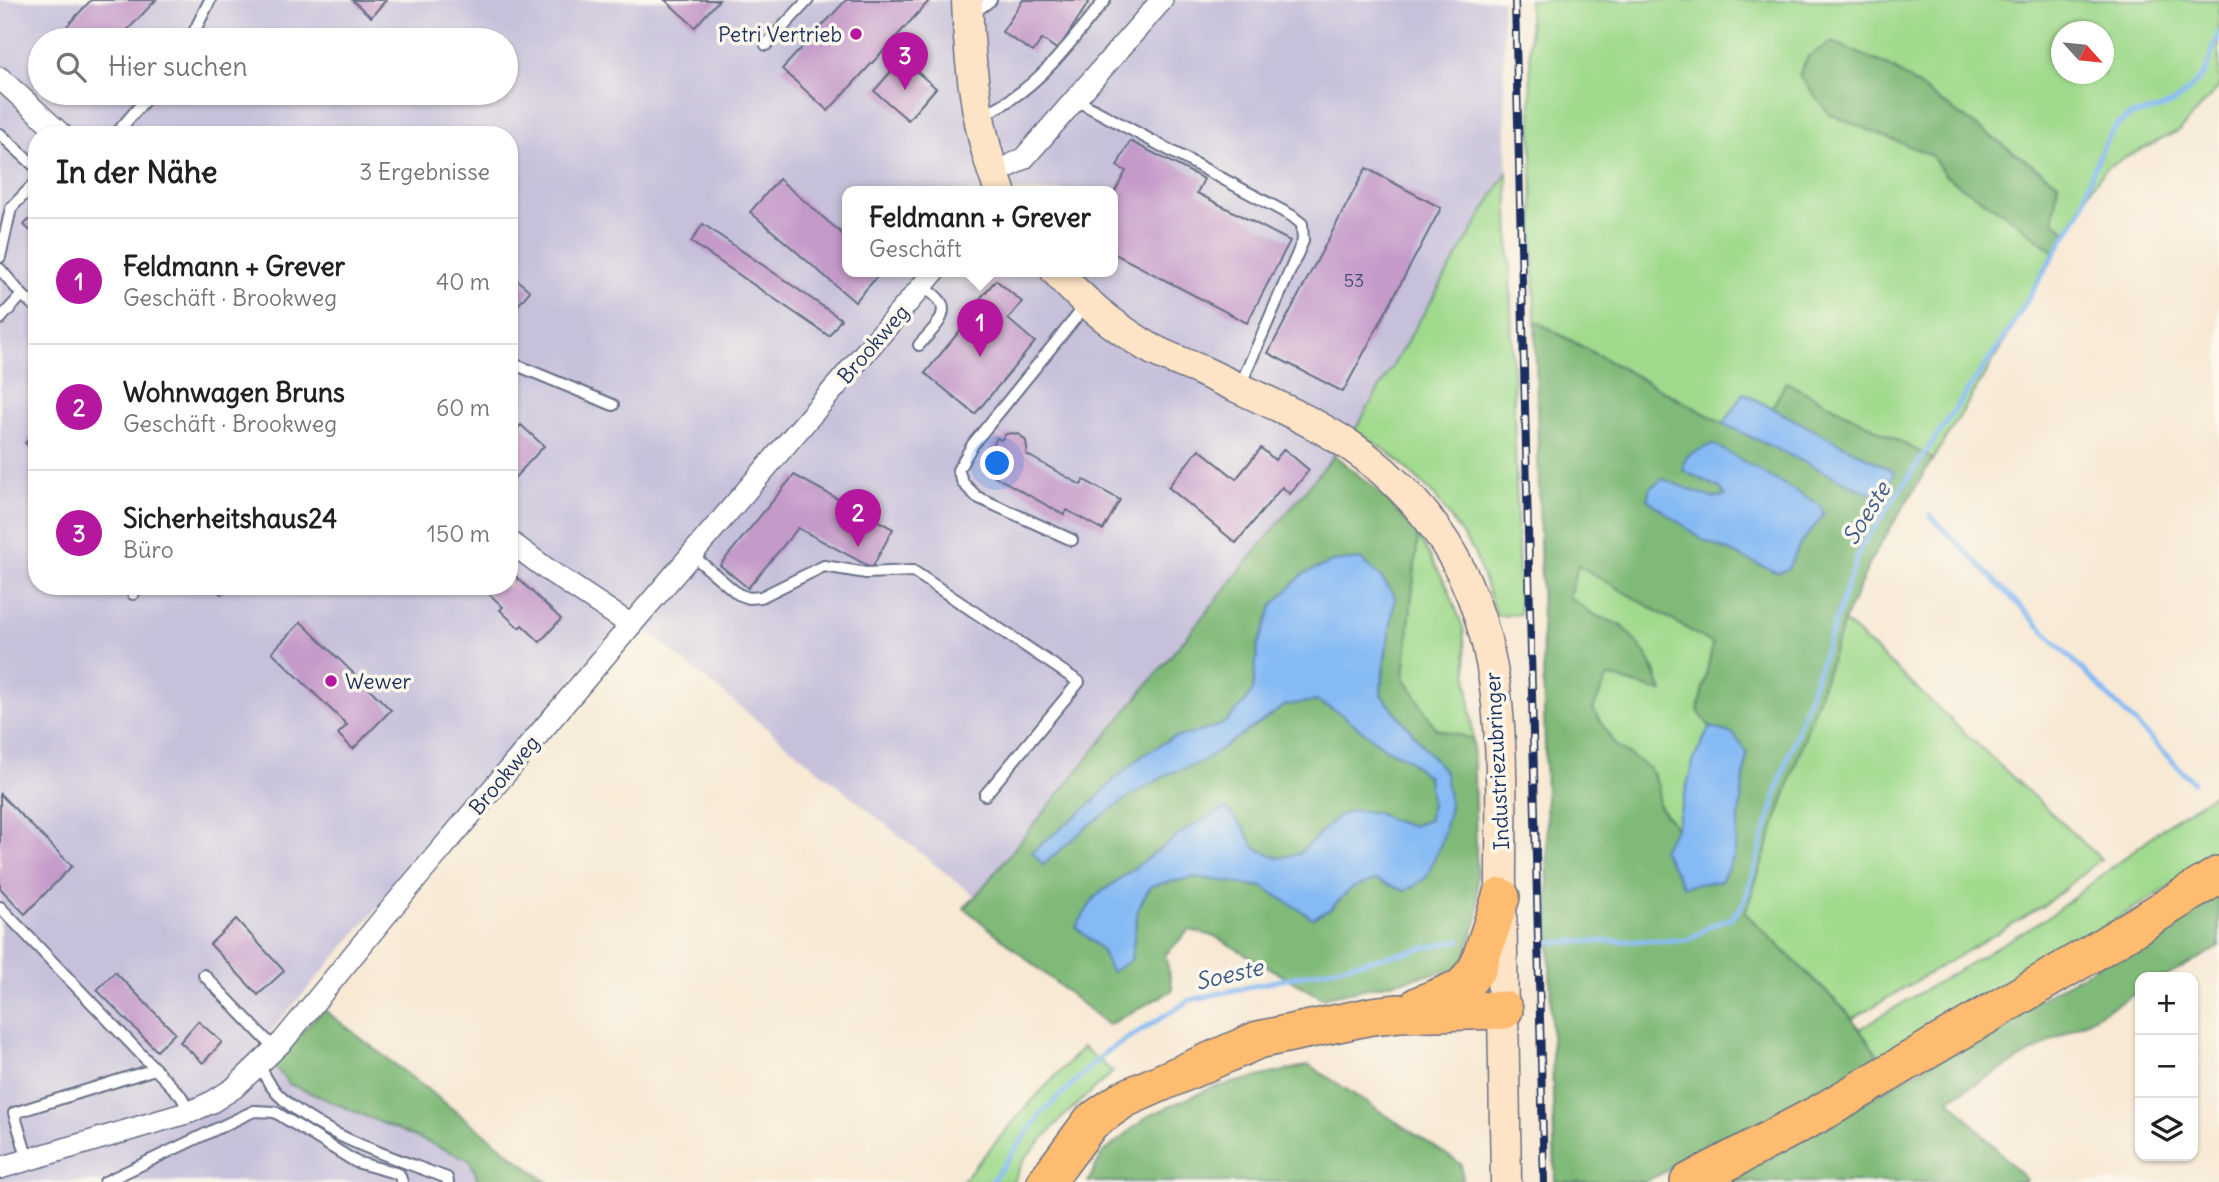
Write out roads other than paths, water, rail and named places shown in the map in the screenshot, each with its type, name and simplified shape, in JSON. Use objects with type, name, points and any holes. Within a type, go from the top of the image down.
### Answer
[{"type":"highway","points":[[1689,1182],[1836,1104],[2219,875]]},
{"type":"highway","points":[[1399,1013],[1463,987],[1478,967],[1501,897]]},
{"type":"highway","points":[[1046,1182],[1065,1167],[1091,1122],[1124,1099],[1258,1040],[1372,1016],[1504,1010]]},
{"type":"street","points":[[967,9],[979,116],[997,183],[1024,158],[1162,0]]},
{"type":"street","points":[[0,78],[28,104]]},
{"type":"street","points":[[29,105],[52,126]]},
{"type":"street","name":"Industriezubringer","points":[[1062,277],[1101,314],[1145,345],[1325,431],[1374,463],[1393,479],[1427,516],[1466,578],[1488,641],[1497,694],[1503,823],[1501,897],[1506,1182]]},
{"type":"street","name":"Brookweg","points":[[0,1168],[190,1112],[234,1088],[259,1065],[929,278]]},
{"type":"street","points":[[518,548],[631,625]]},
{"type":"lane","points":[[196,28],[211,0]]},
{"type":"lane","points":[[766,45],[808,0]]},
{"type":"lane","points":[[967,9],[991,0]]},
{"type":"lane","points":[[979,116],[1009,101],[1032,83],[1056,60],[1105,0]]},
{"type":"lane","points":[[1076,100],[1292,216],[1302,224],[1303,242],[1239,388]]},
{"type":"lane","points":[[123,126],[141,105]]},
{"type":"lane","points":[[0,134],[28,160]]},
{"type":"lane","points":[[0,257],[11,208],[28,190]]},
{"type":"lane","points":[[0,269],[28,300]]},
{"type":"lane","points":[[919,345],[942,317],[940,299],[929,278]]},
{"type":"lane","points":[[0,319],[22,295]]},
{"type":"lane","points":[[1072,540],[976,497],[963,483],[958,470],[973,444],[1088,302]]},
{"type":"lane","points":[[518,366],[614,405]]},
{"type":"lane","points":[[692,555],[738,594],[749,598],[761,597],[824,566],[866,573],[913,571],[1079,682],[985,795]]},
{"type":"lane","points":[[0,907],[181,1096],[190,1112]]},
{"type":"lane","points":[[204,975],[275,1049]]},
{"type":"lane","points":[[259,1065],[268,1083],[284,1100],[333,1133],[447,1178],[448,1182]]},
{"type":"lane","points":[[28,1160],[14,1113],[155,1069]]},
{"type":"lane","points":[[106,1182],[254,1111],[275,1112],[356,1162],[399,1174],[402,1182]]},
{"type":"water","points":[[1743,393],[1895,472],[1881,499],[1724,424]]},
{"type":"water","points":[[1713,444],[1820,505],[1824,514],[1800,545],[1788,569],[1778,573],[1703,540],[1647,499],[1650,488],[1663,479],[1712,498],[1725,496],[1720,488],[1684,471],[1683,465],[1688,455]]},
{"type":"water","points":[[1360,559],[1381,577],[1395,597],[1381,695],[1445,772],[1450,806],[1442,841],[1426,878],[1405,891],[1376,880],[1352,888],[1329,910],[1313,918],[1263,887],[1195,877],[1151,886],[1138,908],[1131,960],[1111,972],[1101,949],[1076,927],[1095,897],[1190,827],[1226,808],[1244,828],[1254,847],[1278,858],[1299,854],[1338,816],[1354,810],[1377,813],[1412,826],[1429,820],[1431,802],[1428,777],[1407,758],[1386,749],[1340,713],[1316,701],[1286,705],[1201,762],[1170,773],[1130,796],[1089,825],[1043,865],[1032,852],[1093,802],[1142,756],[1172,738],[1223,724],[1244,704],[1253,690],[1258,645],[1273,605],[1303,574],[1332,562]]},
{"type":"water","points":[[1710,727],[1733,734],[1747,752],[1734,857],[1721,881],[1683,886],[1662,849],[1676,828],[1694,759]]},
{"type":"waterway","name":"Soeste","points":[[1551,942],[1688,940],[1710,926],[1731,918],[1742,906],[1782,775],[1861,547],[2010,329],[2082,208],[2091,176],[2111,133],[2131,115],[2156,110],[2175,102],[2191,88],[2205,73],[2219,33]]},
{"type":"waterway","points":[[1930,515],[2193,782]]},
{"type":"waterway","name":"Soeste","points":[[991,1182],[1042,1113],[1106,1052],[1190,1000],[1460,940]]},
{"type":"railway","points":[[1515,0],[1544,1182]]},
{"type":"place","name":"Petri Vertrieb","points":[[856,34]]},
{"type":"place","name":"Sicherheitshaus24","points":[[905,90]]},
{"type":"place","name":"Feldmann + Grever","points":[[980,357]]},
{"type":"place","name":"Wohnwagen Bruns","points":[[858,547]]},
{"type":"place","name":"Wewer","points":[[331,681]]}]
